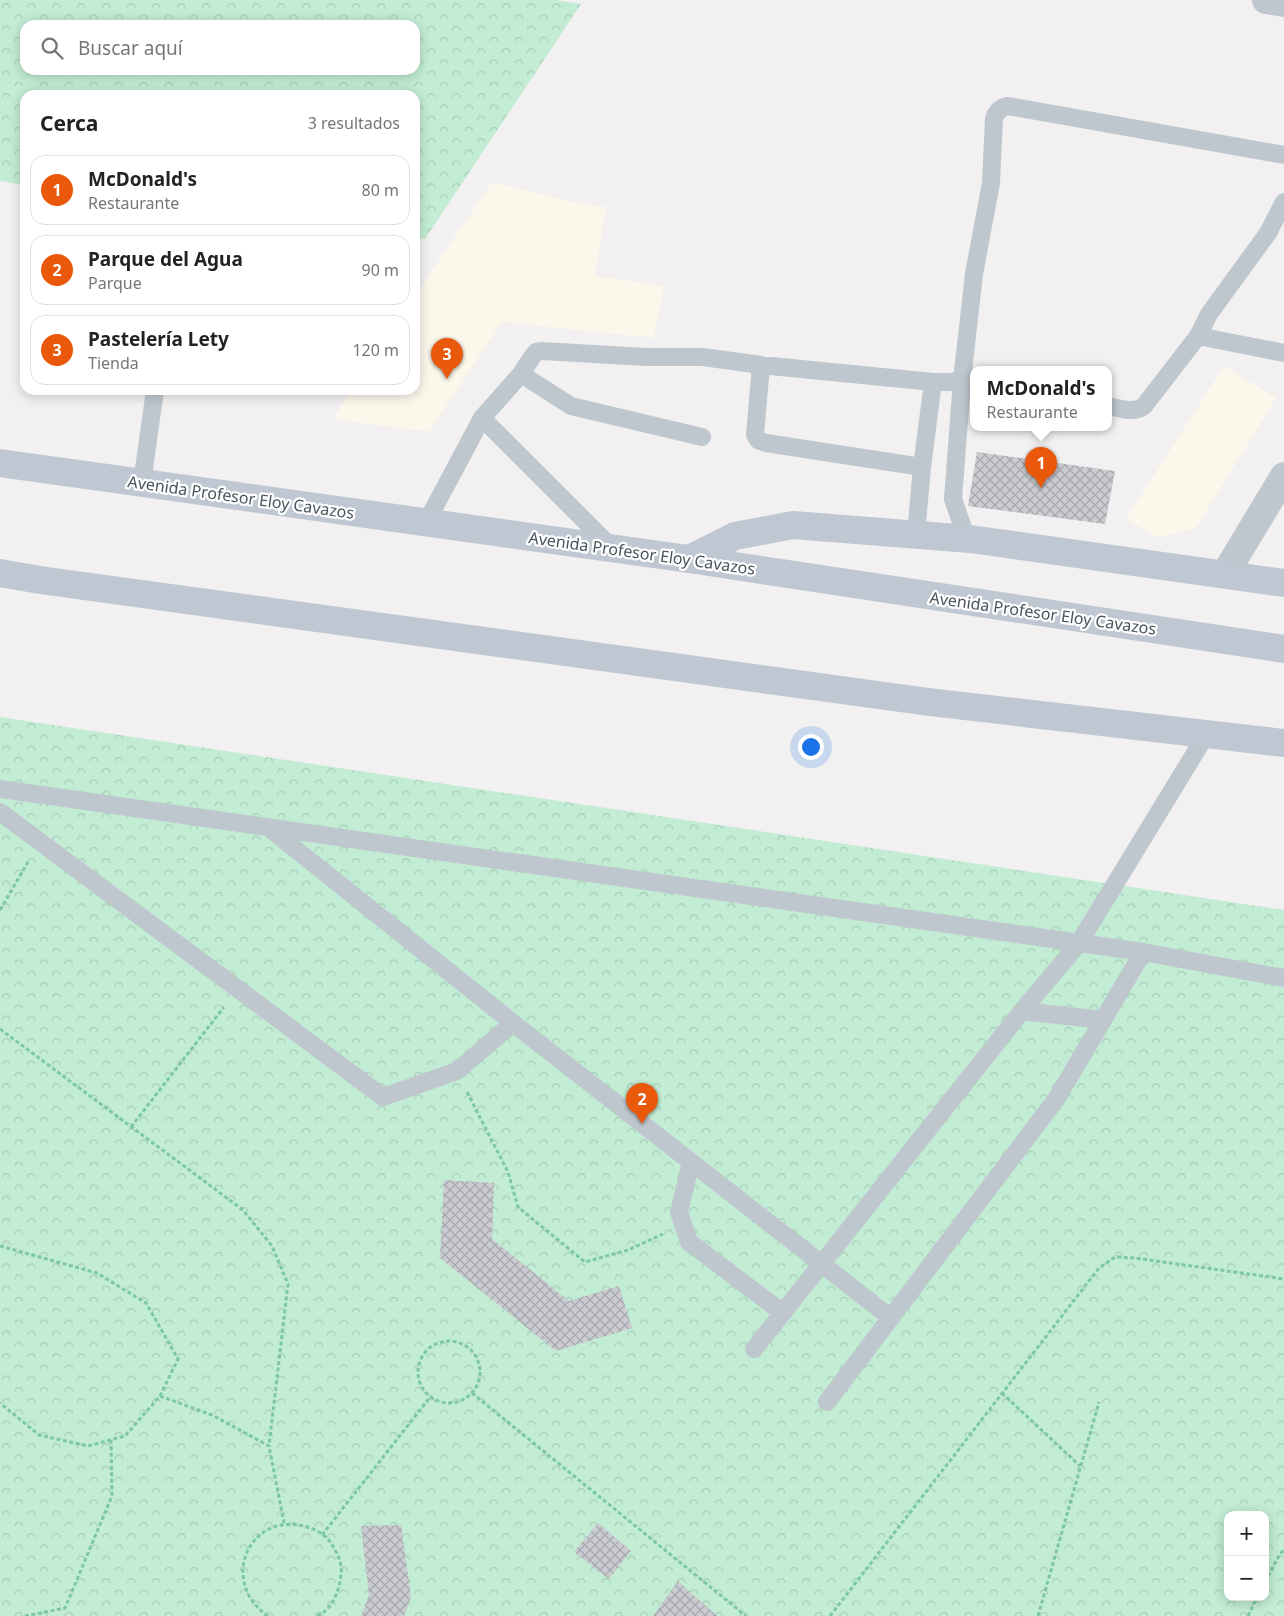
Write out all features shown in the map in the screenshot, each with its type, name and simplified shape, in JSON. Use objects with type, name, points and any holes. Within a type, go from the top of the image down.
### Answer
[{"type":"main road","name":"Avenida Profesor Eloy Cavazos","points":[[0,463],[613,549],[1284,648]]},
{"type":"main road","points":[[689,560],[735,536],[793,525],[970,539],[1282,583]]},
{"type":"main road","points":[[0,573],[919,701],[1284,743]]},
{"type":"main road","points":[[0,585],[40,580]]},
{"type":"street","points":[[1266,0],[1284,3]]},
{"type":"street","points":[[1225,574],[1284,476]]},
{"type":"lane","points":[[970,539],[953,499],[968,379],[974,274],[991,183],[994,118],[998,110],[1008,106],[1284,155]]},
{"type":"lane","points":[[1112,407],[1133,411],[1139,410],[1198,336],[1209,314],[1268,232],[1284,202]]},
{"type":"lane","points":[[1198,336],[1284,353]]},
{"type":"lane","points":[[426,523],[482,418],[521,374],[536,352],[646,357],[703,357],[761,365],[933,382],[968,379]]},
{"type":"lane","points":[[761,365],[755,435],[761,442],[922,467]]},
{"type":"lane","points":[[521,374],[571,406],[702,437]]},
{"type":"lane","points":[[916,534],[933,382]]},
{"type":"lane","points":[[142,483],[154,395]]},
{"type":"lane","points":[[482,418],[613,549]]},
{"type":"lane","points":[[754,1349],[1022,1011],[1079,943],[1206,735]]},
{"type":"lane","points":[[0,789],[1143,952],[1284,978]]},
{"type":"lane","points":[[0,812],[383,1097],[457,1071],[513,1023]]},
{"type":"lane","points":[[268,828],[513,1023],[891,1318]]},
{"type":"lane","points":[[827,1402],[1057,1098],[1143,952]]},
{"type":"lane","points":[[1022,1011],[1103,1020]]},
{"type":"lane","points":[[691,1162],[680,1212],[689,1242],[783,1313]]},
{"type":"path","points":[[0,910],[39,842]]},
{"type":"path","points":[[131,1127],[238,989]]},
{"type":"path","points":[[0,1029],[243,1210],[272,1246],[288,1284],[269,1446],[284,1524]]},
{"type":"path","points":[[457,1071],[508,1172],[518,1207],[585,1262],[628,1250],[683,1225]]},
{"type":"path","points":[[0,1246],[97,1273],[146,1304],[178,1359],[160,1396],[125,1436],[88,1446],[39,1435],[0,1404]]},
{"type":"path","points":[[830,1616],[1099,1268],[1115,1257],[1135,1258],[1284,1279]]},
{"type":"path","points":[[447,1341],[467,1346],[479,1364],[478,1384],[472,1393],[464,1399],[455,1402],[445,1402],[431,1396],[422,1385],[419,1376],[419,1366],[422,1357],[428,1349],[447,1341]]},
{"type":"path","points":[[472,1393],[746,1616]]},
{"type":"path","points":[[1002,1393],[1080,1466]]},
{"type":"path","points":[[160,1396],[212,1415],[269,1446]]},
{"type":"path","points":[[322,1534],[431,1396]]},
{"type":"path","points":[[1038,1616],[1099,1402]]},
{"type":"path","points":[[25,1616],[65,1608],[112,1496],[111,1440]]},
{"type":"path","points":[[268,1616],[258,1609],[248,1596],[243,1582],[243,1566],[247,1551],[256,1538],[269,1529],[284,1524],[300,1524],[315,1529],[329,1540],[338,1554],[342,1570],[340,1587],[333,1603],[320,1615]]},
{"type":"path","points":[[1269,1575],[1284,1550]]},
{"type":"path","points":[[1248,1616],[1255,1601]]},
{"type":"shaded area","points":[[492,182],[575,202],[606,207],[595,276],[664,286],[654,338],[502,322],[429,432],[333,419],[349,395],[420,395],[420,289]]},
{"type":"shaded area","points":[[1224,366],[1276,398],[1196,528],[1159,538],[1126,519]]},
{"type":"green space","points":[[0,0],[556,0],[581,4],[425,239],[420,238],[420,90],[20,90],[20,184],[0,181]]},
{"type":"green space","points":[[0,717],[1284,910],[1284,1616],[0,1616]]},
{"type":"building","points":[[977,452],[1115,471],[1105,524],[968,506]]},
{"type":"building","points":[[444,1180],[494,1183],[492,1239],[569,1301],[619,1286],[632,1328],[556,1351],[440,1258]]},
{"type":"building","points":[[598,1523],[631,1551],[609,1579],[574,1552]]},
{"type":"building","points":[[401,1525],[411,1597],[404,1616],[361,1616],[369,1595],[361,1526]]},
{"type":"building","points":[[678,1581],[717,1616],[653,1616]]},
{"type":"place","name":"Pastelería Lety","points":[[447,379]]},
{"type":"place","name":"McDonald's","points":[[1041,488]]},
{"type":"place","name":"Parque del Agua","points":[[642,1124]]}]
